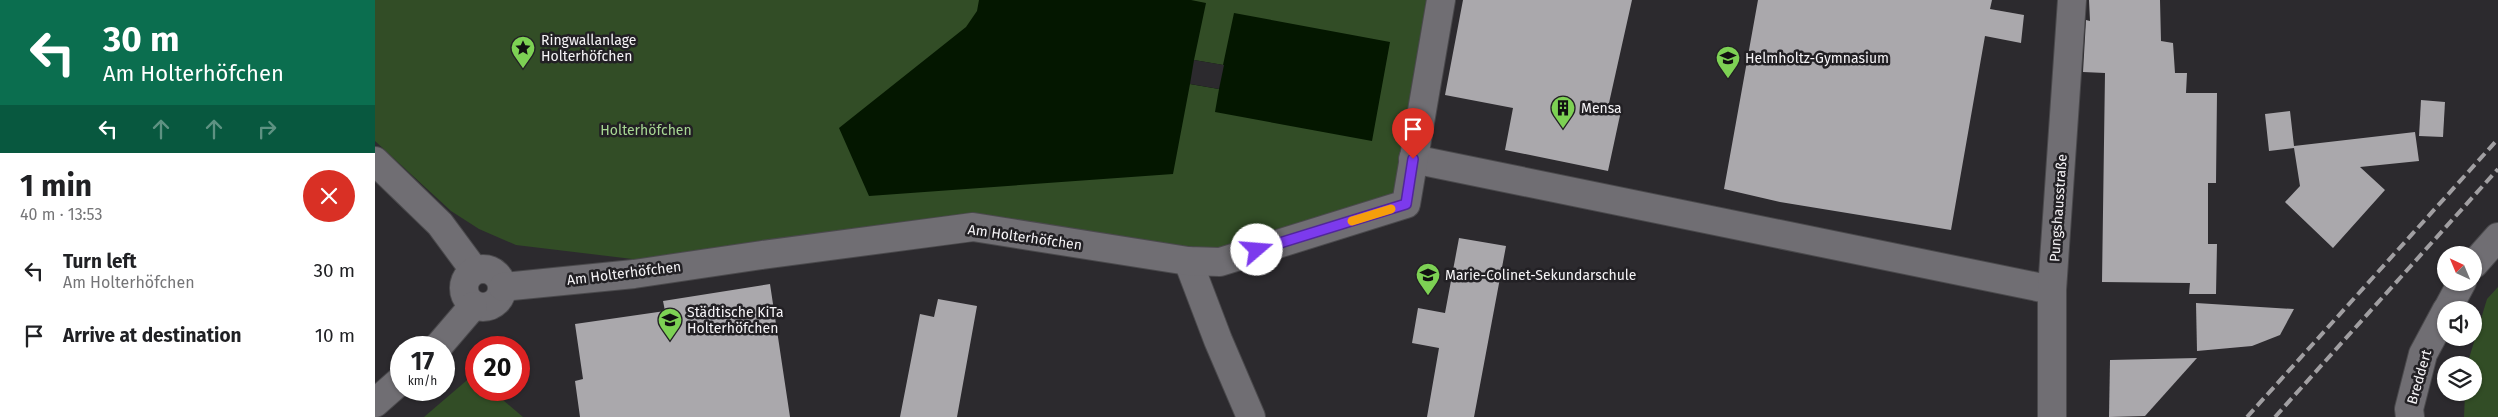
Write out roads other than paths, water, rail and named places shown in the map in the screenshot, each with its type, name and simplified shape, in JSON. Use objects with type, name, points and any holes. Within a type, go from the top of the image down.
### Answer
[{"type":"street","points":[[1441,0],[1413,159],[2053,290]]},
{"type":"street","name":"Pungshausstraße","points":[[2052,417],[2053,290],[2072,0]]},
{"type":"street","name":"Am Holterhöfchen","points":[[503,287],[634,274],[762,254],[973,227],[1188,261],[1220,262],[1406,204],[1413,159]]},
{"type":"street","points":[[375,161],[439,224],[474,270]]},
{"type":"street","points":[[2483,254],[2498,237]]},
{"type":"street","points":[[1188,261],[1218,340],[1251,417]]},
{"type":"street","points":[[484,268],[500,278],[503,287],[500,298],[493,305],[483,308],[473,306],[465,298],[463,288],[466,278],[474,270],[484,268]]},
{"type":"street","points":[[447,336],[473,306]]},
{"type":"street","name":"Breddert","points":[[2410,417],[2409,409],[2423,354],[2437,329]]},
{"type":"street","points":[[375,404],[390,390]]},
{"type":"railway","points":[[2247,417],[2498,139]]},
{"type":"railway","points":[[2275,417],[2498,169]]},
{"type":"place","name":"Ringwallanlage Holterhöfchen","points":[[523,69]]},
{"type":"place","name":"Helmholtz-Gymnasium","points":[[1728,79]]},
{"type":"place","name":"Mensa","points":[[1563,129]]},
{"type":"place","name":"Marie-Colinet-Sekundarschule","points":[[1428,296]]},
{"type":"place","name":"Städtische KiTa Holterhöfchen","points":[[670,341]]},
{"type":"park label","name":"Holterhöfchen","points":[[646,130]]}]
